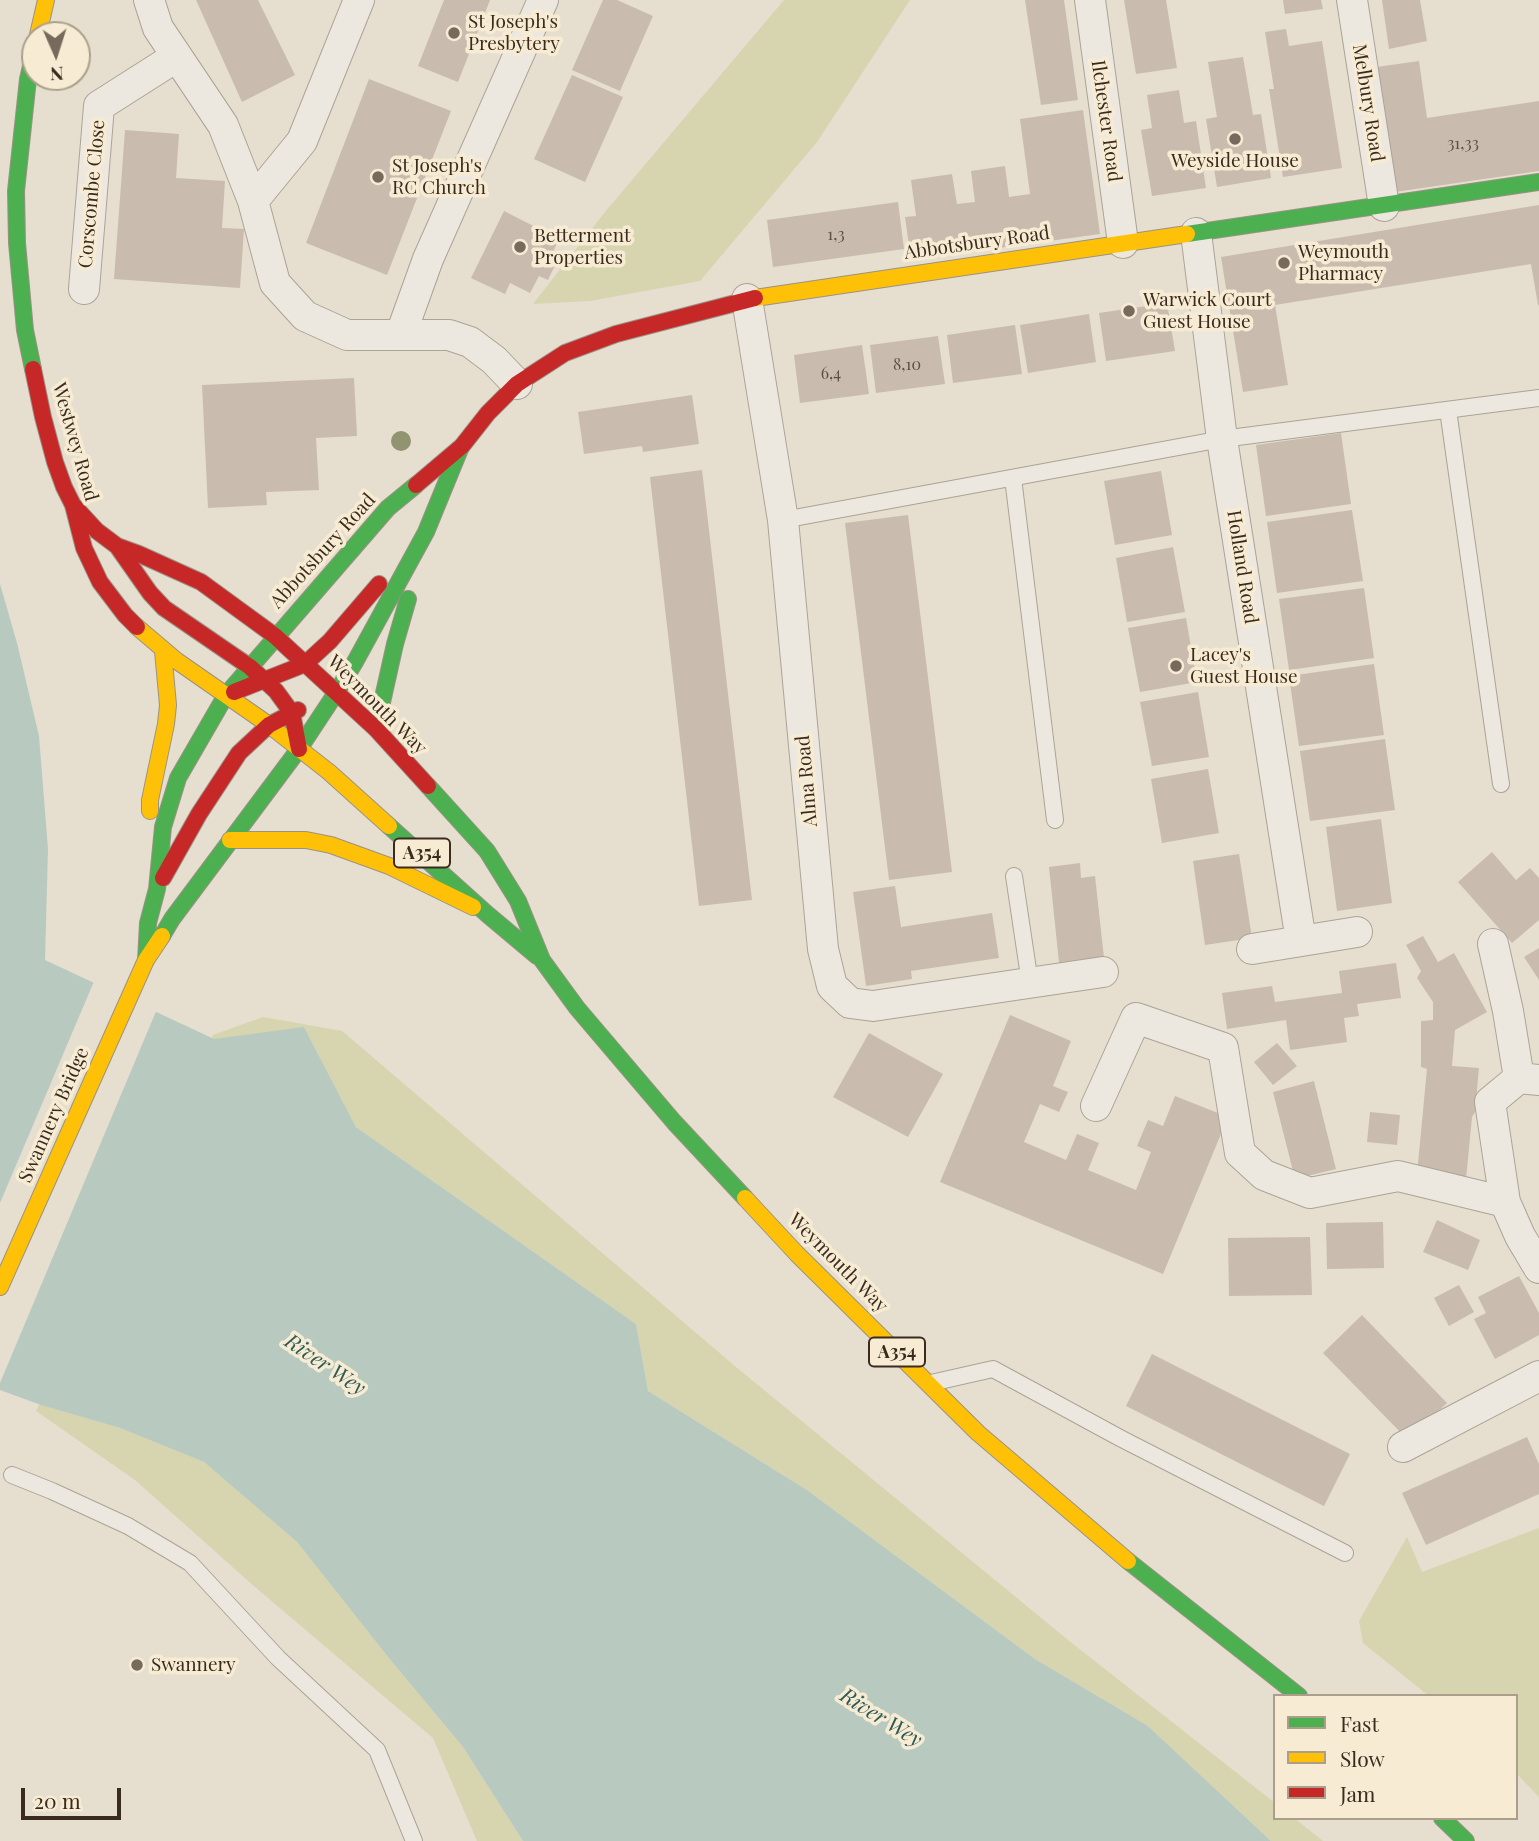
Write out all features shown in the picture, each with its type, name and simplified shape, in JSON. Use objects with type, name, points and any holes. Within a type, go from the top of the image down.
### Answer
[{"type":"main road","points":[[41,21],[46,0]]},
{"type":"main road","name":"Westwey Road","points":[[27,91],[16,191],[17,243],[25,330],[43,417],[83,548],[100,582],[125,615],[163,651],[299,749]]},
{"type":"main road","name":"Abbotsbury Road","points":[[226,695],[388,508],[462,446],[488,413],[517,384],[565,353],[616,334],[747,299],[1539,182]]},
{"type":"main road","name":"Abbotsbury Road","points":[[337,693],[426,533],[462,446]]},
{"type":"main road","name":"Weymouth Way","points":[[72,505],[117,547],[164,608],[266,680],[292,713],[299,749],[378,813],[487,914],[542,960]]},
{"type":"main road","points":[[226,695],[305,664],[330,641],[426,533]]},
{"type":"main road","points":[[157,889],[199,814],[239,753],[269,725],[300,709],[326,708],[370,724],[426,533]]},
{"type":"main road","name":"Weymouth Way","points":[[117,547],[201,582],[275,636],[370,724],[487,851],[518,901],[542,960],[577,1008],[674,1122],[797,1254],[978,1433],[1112,1548],[1296,1694]]},
{"type":"main road","points":[[157,889],[149,850],[150,800],[168,705],[163,651]]},
{"type":"main road","name":"Swannery Bridge","points":[[0,1287],[146,960],[196,885],[299,749],[337,693]]},
{"type":"main road","name":"Swannery Bridge","points":[[146,960],[148,923],[157,889],[163,827],[177,778],[226,695]]},
{"type":"main road","points":[[230,841],[281,839],[331,845],[389,866],[487,914]]},
{"type":"main road","points":[[1444,1820],[1466,1841]]},
{"type":"street","points":[[149,0],[158,28],[223,125],[253,201],[275,283],[306,316],[347,335],[449,335],[470,342],[494,360],[517,384]]},
{"type":"street","points":[[253,201],[302,141],[359,0]]},
{"type":"street","points":[[401,334],[428,259],[543,0]]},
{"type":"street","name":"Ilchester Road","points":[[1090,0],[1123,243]]},
{"type":"street","name":"Melbury Road","points":[[1352,0],[1384,205]]},
{"type":"street","name":"Corscombe Close","points":[[84,289],[99,106],[176,57]]},
{"type":"street","name":"Holland Road","points":[[1196,233],[1222,439],[1301,941]]},
{"type":"street","name":"Alma Road","points":[[747,299],[783,520],[823,948],[832,986],[850,1003],[873,1006],[1102,972]]},
{"type":"street","points":[[1252,949],[1357,932]]},
{"type":"street","points":[[1493,944],[1508,1011],[1529,1079],[1490,1102],[1505,1202],[1520,1236],[1539,1268]]},
{"type":"street","points":[[1096,1106],[1136,1018],[1223,1048],[1240,1153],[1264,1175],[1310,1193],[1398,1176],[1505,1202]]},
{"type":"street","points":[[1403,1447],[1539,1376]]},
{"type":"lane","points":[[783,520],[1222,439],[1539,398]]},
{"type":"lane","points":[[1448,410],[1502,784]]},
{"type":"lane","points":[[1013,478],[1055,820]]},
{"type":"lane","points":[[1014,876],[1030,983]]},
{"type":"lane","points":[[929,1384],[993,1369],[1120,1438],[1345,1553]]},
{"type":"lane","points":[[12,1475],[52,1490],[128,1526],[190,1563],[278,1658],[377,1750],[414,1841]]},
{"type":"green space","points":[[784,0],[910,0],[817,142],[700,281],[590,301],[533,304],[605,212]]},
{"type":"green space","points":[[263,1017],[342,1031],[736,1367],[1068,1640],[1273,1801],[1273,1820],[1297,1820],[1323,1841],[1271,1841],[1148,1726],[1035,1659],[807,1490],[648,1391],[636,1324],[356,1127],[304,1027],[42,1405],[120,1428],[204,1462],[297,1542],[463,1747],[523,1841],[477,1841],[433,1738],[255,1587],[135,1480],[36,1411],[213,1035]]},
{"type":"green space","points":[[1539,1528],[1539,1797],[1518,1775],[1518,1694],[1427,1694],[1363,1643],[1359,1621],[1407,1537],[1422,1572]]},
{"type":"water","name":"River Wey","points":[[0,584],[39,736],[48,849],[45,960],[214,1039],[304,1027],[356,1127],[636,1324],[648,1391],[807,1490],[1035,1659],[1148,1726],[1271,1841],[523,1841],[463,1747],[297,1542],[204,1462],[120,1428],[0,1390]]},
{"type":"pier","points":[[95,979],[157,1009],[0,1383],[0,1203]]},
{"type":"building","points":[[196,0],[258,0],[295,75],[242,102]]},
{"type":"building","name":"St Joseph's Presbytery","points":[[444,0],[490,0],[458,82],[418,66]]},
{"type":"building","points":[[603,0],[617,0],[653,16],[620,91],[572,70]]},
{"type":"building","points":[[1025,0],[1064,0],[1078,100],[1041,105]]},
{"type":"building","points":[[1124,0],[1166,0],[1177,68],[1136,74]]},
{"type":"building","points":[[1283,0],[1321,0],[1323,9],[1285,14]]},
{"type":"building","points":[[1382,0],[1420,0],[1427,41],[1389,49]]},
{"type":"building","points":[[1286,29],[1289,46],[1322,41],[1342,168],[1283,177],[1269,89],[1274,89],[1265,32]]},
{"type":"building","points":[[1243,57],[1253,115],[1261,114],[1271,178],[1217,187],[1206,119],[1217,117],[1208,62]]},
{"type":"building","points":[[1419,61],[1427,118],[1539,101],[1539,171],[1395,192],[1377,67]]},
{"type":"building","points":[[572,75],[623,97],[585,182],[534,159]]},
{"type":"building","name":"St Joseph's RC Church","points":[[369,79],[451,111],[387,275],[306,243]]},
{"type":"building","points":[[1179,90],[1184,123],[1196,121],[1206,188],[1152,196],[1141,130],[1152,128],[1147,95]]},
{"type":"building","points":[[1083,110],[1100,234],[911,260],[905,217],[916,216],[911,180],[952,174],[957,204],[975,202],[971,171],[1005,166],[1009,197],[1030,194],[1020,119]]},
{"type":"building","points":[[125,130],[179,134],[176,178],[225,181],[222,228],[244,229],[240,288],[114,279]]},
{"type":"building","points":[[898,202],[904,249],[773,267],[767,220]]},
{"type":"building","points":[[1539,205],[1539,305],[1531,264],[1275,305],[1288,385],[1243,392],[1221,257]]},
{"type":"building","name":"Betterment Properties","points":[[504,211],[559,239],[551,256],[558,259],[548,280],[539,276],[530,293],[510,283],[505,294],[471,278]]},
{"type":"building","points":[[1167,303],[1175,351],[1106,361],[1099,313]]},
{"type":"building","points":[[1089,314],[1096,362],[1028,373],[1020,325]]},
{"type":"building","points":[[1015,325],[1022,374],[953,383],[947,335]]},
{"type":"building","points":[[938,336],[945,384],[876,393],[870,345]]},
{"type":"building","points":[[862,345],[869,394],[800,403],[794,355]]},
{"type":"building","points":[[354,378],[357,436],[316,438],[319,490],[266,492],[267,505],[208,508],[202,385]]},
{"type":"building","points":[[692,395],[699,444],[643,452],[642,446],[584,454],[578,412]]},
{"type":"building","points":[[1341,433],[1351,504],[1266,516],[1256,445]]},
{"type":"building","points":[[702,470],[752,900],[699,906],[650,477]]},
{"type":"building","points":[[1161,471],[1172,535],[1115,545],[1104,481]]},
{"type":"building","points":[[1352,510],[1363,581],[1277,593],[1267,522]]},
{"type":"building","points":[[908,515],[952,872],[889,880],[845,523]]},
{"type":"building","points":[[1173,547],[1185,612],[1127,622],[1116,558]]},
{"type":"building","points":[[1364,588],[1374,658],[1289,670],[1279,599]]},
{"type":"building","points":[[1186,618],[1197,682],[1140,692],[1128,628]]},
{"type":"building","points":[[1374,664],[1384,735],[1299,746],[1289,676]]},
{"type":"building","points":[[1198,692],[1209,757],[1152,766],[1140,702]]},
{"type":"building","points":[[1385,739],[1395,810],[1310,821],[1300,751]]},
{"type":"building","points":[[1208,769],[1219,833],[1162,843],[1151,779]]},
{"type":"building","points":[[1381,819],[1392,903],[1337,911],[1326,827]]},
{"type":"building","points":[[1492,852],[1516,880],[1530,868],[1539,878],[1539,920],[1512,943],[1458,882]]},
{"type":"building","points":[[1239,854],[1252,938],[1205,945],[1193,861]]},
{"type":"building","points":[[1080,863],[1081,878],[1095,876],[1105,967],[1060,972],[1049,867]]},
{"type":"building","points":[[895,886],[901,927],[992,913],[999,958],[911,971],[912,979],[866,986],[853,892]]},
{"type":"building","points":[[1423,936],[1438,962],[1454,953],[1487,1012],[1455,1030],[1452,1066],[1479,1068],[1466,1179],[1417,1174],[1427,1069],[1421,1067],[1421,1021],[1433,1020],[1433,1002],[1417,978],[1421,971],[1406,945]]},
{"type":"building","points":[[1539,948],[1539,980],[1524,957]]},
{"type":"building","points":[[1396,963],[1401,998],[1357,1004],[1359,1016],[1344,1018],[1347,1042],[1290,1050],[1286,1020],[1227,1029],[1222,993],[1272,986],[1275,1002],[1342,993],[1339,971]]},
{"type":"building","points":[[1010,1015],[1071,1041],[1053,1086],[1068,1092],[1059,1112],[1040,1104],[1024,1142],[1066,1160],[1077,1134],[1099,1143],[1088,1170],[1136,1190],[1151,1152],[1137,1146],[1148,1120],[1163,1126],[1175,1096],[1228,1117],[1163,1274],[940,1182]]},
{"type":"building","points":[[869,1033],[943,1074],[908,1137],[833,1097]]},
{"type":"building","points":[[1277,1043],[1297,1066],[1273,1085],[1254,1062]]},
{"type":"building","points":[[1314,1081],[1336,1169],[1295,1179],[1273,1092]]},
{"type":"building","points":[[1370,1112],[1400,1115],[1397,1145],[1367,1142]]},
{"type":"building","points":[[1437,1220],[1480,1240],[1468,1270],[1423,1252]]},
{"type":"building","points":[[1383,1222],[1384,1268],[1327,1269],[1326,1223]]},
{"type":"building","points":[[1310,1237],[1312,1295],[1229,1296],[1228,1238]]},
{"type":"building","points":[[1519,1276],[1539,1313],[1539,1335],[1495,1359],[1474,1319],[1486,1313],[1478,1297]]},
{"type":"building","points":[[1459,1285],[1474,1312],[1449,1326],[1434,1298]]},
{"type":"building","points":[[1362,1315],[1447,1403],[1408,1440],[1323,1353]]},
{"type":"building","points":[[1152,1354],[1350,1454],[1324,1506],[1126,1406]]},
{"type":"building","points":[[1527,1437],[1539,1464],[1539,1494],[1426,1545],[1402,1493]]},
{"type":"traffic: fast","points":[[27,91],[16,191],[17,243],[25,330],[33,369]]},
{"type":"traffic: fast","points":[[1187,234],[1539,182]]},
{"type":"traffic: fast","points":[[162,936],[299,749],[355,662],[426,532],[460,449]]},
{"type":"traffic: fast","points":[[146,960],[148,923],[157,889],[163,827],[178,778],[226,695],[388,508],[416,485]]},
{"type":"traffic: fast","points":[[376,729],[408,599]]},
{"type":"traffic: fast","points":[[428,786],[487,851],[518,901],[542,960],[577,1008],[674,1122],[745,1198]]},
{"type":"traffic: fast","points":[[389,826],[537,956]]},
{"type":"traffic: fast","points":[[1128,1561],[1296,1694]]},
{"type":"traffic: fast","points":[[1444,1820],[1466,1841]]},
{"type":"traffic: slow","points":[[41,21],[46,0]]},
{"type":"traffic: slow","points":[[755,298],[1187,234]]},
{"type":"traffic: slow","points":[[137,627],[177,661],[269,725],[329,772],[389,826]]},
{"type":"traffic: slow","points":[[150,811],[168,705],[163,651]]},
{"type":"traffic: slow","points":[[230,840],[306,840],[331,845],[389,866],[473,907]]},
{"type":"traffic: slow","points":[[0,1287],[146,960],[162,936]]},
{"type":"traffic: slow","points":[[745,1198],[797,1254],[978,1433],[1128,1561]]},
{"type":"traffic: jam","points":[[416,485],[462,446],[488,413],[517,384],[565,353],[616,334],[755,298]]},
{"type":"traffic: jam","points":[[33,369],[55,462],[73,505],[84,548],[100,582],[137,627]]},
{"type":"traffic: jam","points":[[73,505],[97,531],[117,546],[201,582],[275,636],[376,729],[428,786]]},
{"type":"traffic: jam","points":[[117,546],[164,608],[250,667],[276,691],[292,713],[299,749]]},
{"type":"traffic: jam","points":[[234,692],[305,664],[330,641],[379,584]]},
{"type":"traffic: jam","points":[[163,878],[199,814],[239,753],[269,725],[298,710]]},
{"type":"place","name":"St Joseph's Presbytery","points":[[454,33]]},
{"type":"place","name":"Weyside House","points":[[1235,139]]},
{"type":"place","name":"St Joseph's RC Church","points":[[378,177]]},
{"type":"place","name":"Betterment Properties","points":[[520,247]]},
{"type":"place","name":"Weymouth Pharmacy","points":[[1284,263]]},
{"type":"place","name":"Warwick Court Guest House","points":[[1129,311]]},
{"type":"place","name":"Lacey's Guest House","points":[[1176,666]]},
{"type":"place","name":"Swannery","points":[[137,1665]]}]
